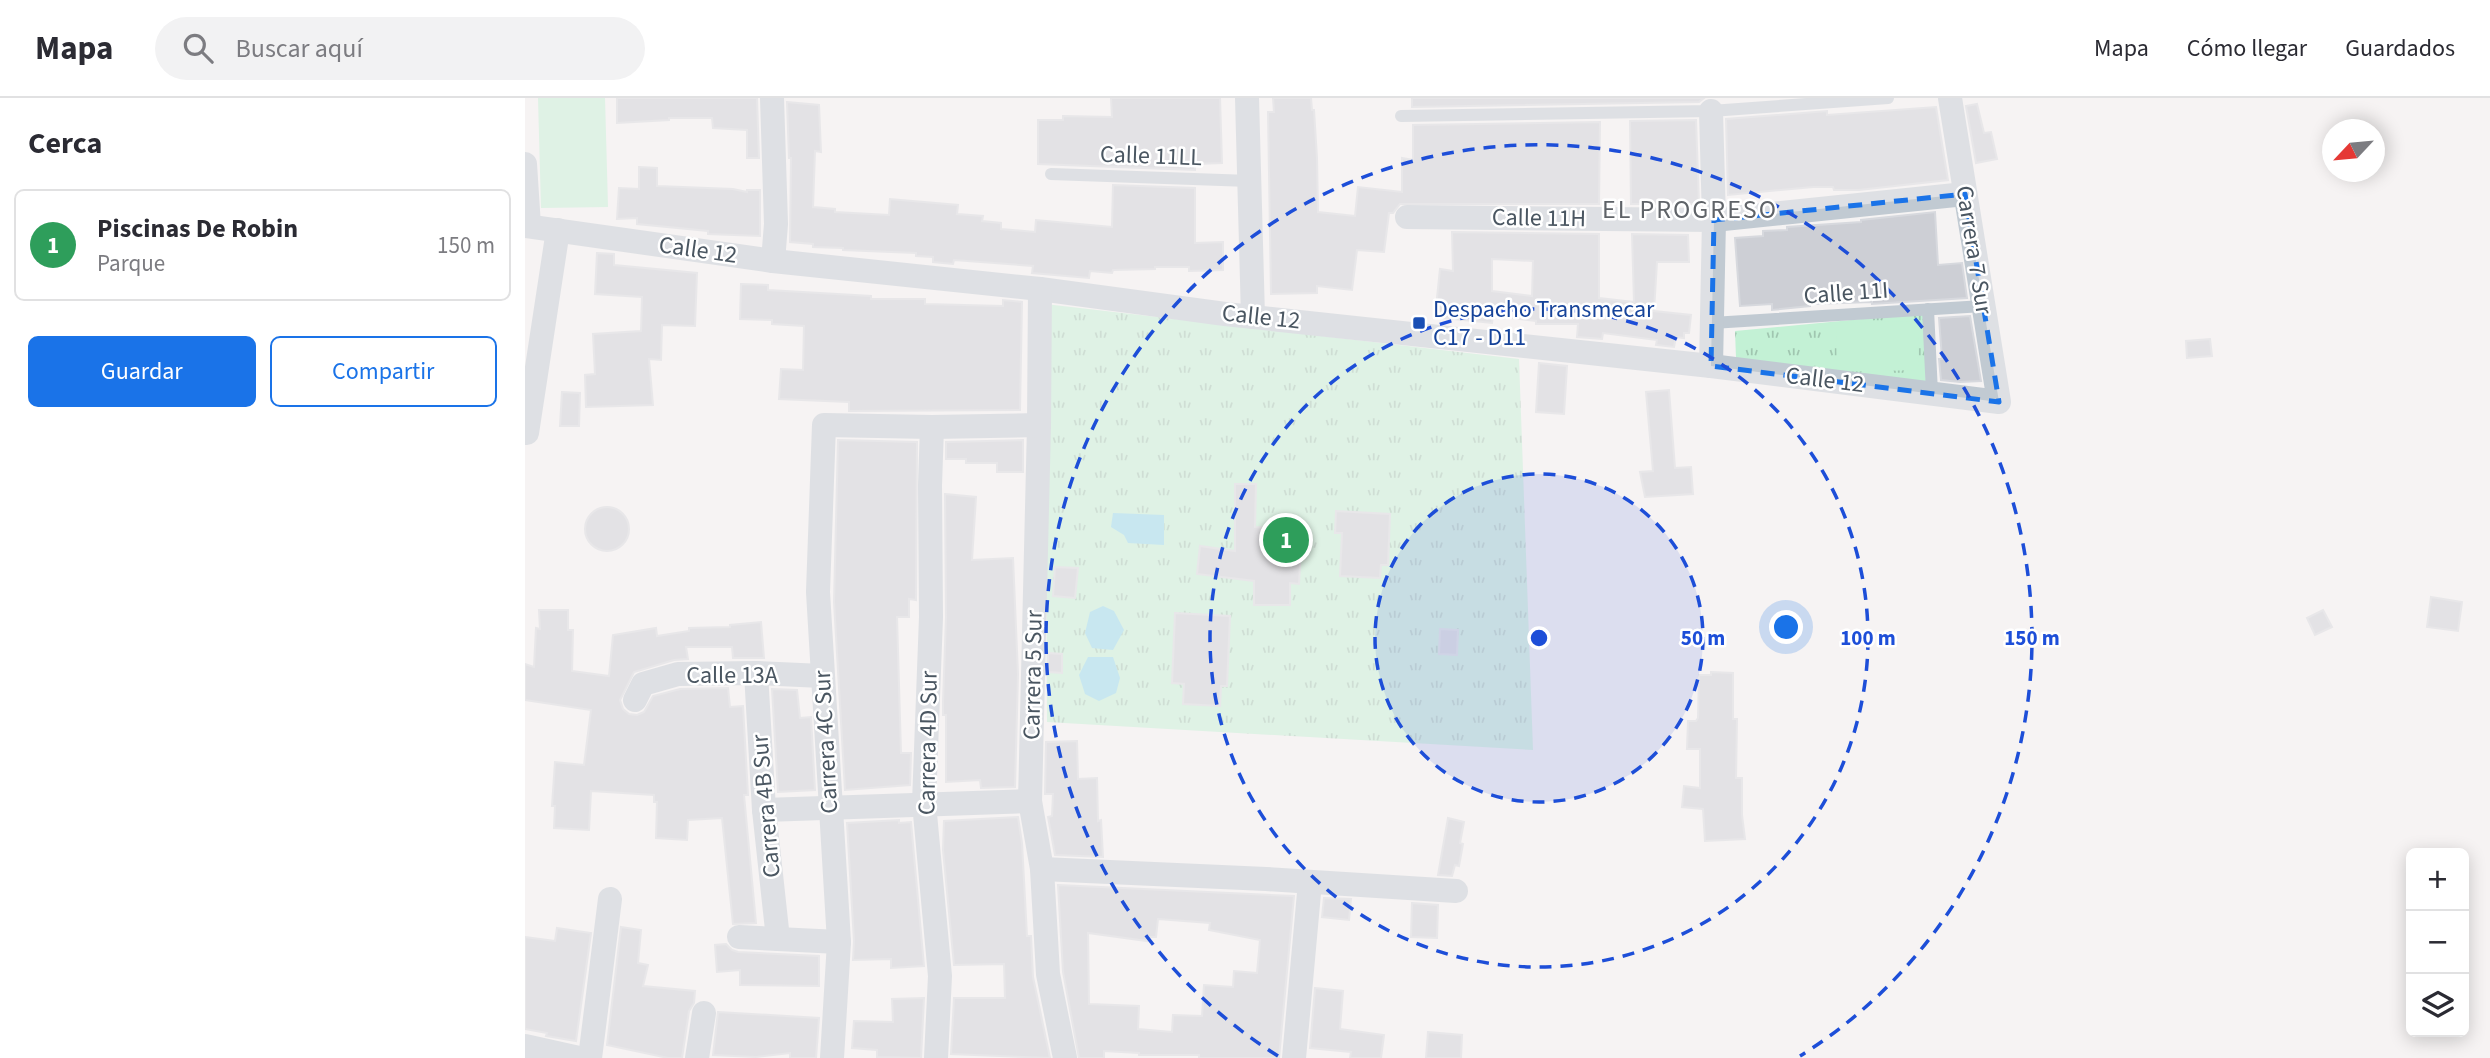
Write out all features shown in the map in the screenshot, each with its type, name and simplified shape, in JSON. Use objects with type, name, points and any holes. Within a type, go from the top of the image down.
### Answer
[{"type":"street","points":[[772,98],[776,224],[773,261]]},
{"type":"street","points":[[1247,98],[1253,317]]},
{"type":"street","name":"Carrera 7 Sur","points":[[1949,98],[1999,402]]},
{"type":"street","points":[[1711,111],[1714,220],[1711,366]]},
{"type":"street","points":[[525,164],[527,226]]},
{"type":"street","name":"Calle 11H","points":[[1407,216],[1714,220],[1965,194]]},
{"type":"street","name":"Calle 12","points":[[527,226],[773,261],[1040,289],[1253,317],[1711,366],[1999,402]]},
{"type":"street","points":[[526,433],[558,230]]},
{"type":"street","name":"Carrera 5 Sur","points":[[1040,289],[1030,801],[1042,869],[1048,974],[1065,1058]]},
{"type":"street","name":"Carrera 4C Sur","points":[[832,1058],[839,942],[818,592],[824,425],[932,428]]},
{"type":"street","points":[[932,428],[1039,425]]},
{"type":"street","name":"Carrera 4D Sur","points":[[932,428],[931,617],[924,803],[940,976],[936,1058]]},
{"type":"street","name":"Carrera 4B Sur","points":[[756,673],[764,810],[778,939]]},
{"type":"street","name":"Calle 13A","points":[[639,692],[678,674],[822,676]]},
{"type":"street","points":[[764,810],[1030,801]]},
{"type":"street","points":[[1042,869],[1456,891]]},
{"type":"street","points":[[1294,1058],[1310,882]]},
{"type":"street","points":[[590,1058],[610,899]]},
{"type":"street","points":[[739,937],[839,942]]},
{"type":"street","points":[[697,1058],[704,1013]]},
{"type":"street","points":[[525,1046],[579,1058]]},
{"type":"lane","points":[[1401,117],[1711,111],[1888,98]]},
{"type":"lane","name":"Calle 11LL","points":[[1051,174],[1250,181]]},
{"type":"lane","name":"Calle 11I","points":[[1712,323],[1983,306]]},
{"type":"lane","points":[[1928,309],[1931,393]]},
{"type":"highlighted area","points":[[1965,194],[1999,402],[1711,366],[1714,220]]},
{"type":"green space","points":[[538,98],[605,98],[608,207],[541,208]]},
{"type":"green space","points":[[1045,304],[1519,359],[1533,750],[1047,722]]},
{"type":"green space","points":[[1924,313],[1926,384],[1736,358],[1735,331]]},
{"type":"green space","points":[[1918,321],[1919,370],[1837,372],[1836,323]]},
{"type":"water","points":[[1113,513],[1164,515],[1164,545],[1128,543],[1124,535],[1111,527]]},
{"type":"water","points":[[1103,606],[1114,611],[1124,630],[1113,650],[1092,648],[1085,633],[1090,612]]},
{"type":"water","points":[[1088,657],[1113,657],[1120,678],[1116,693],[1099,701],[1085,694],[1079,675]]},
{"type":"building","points":[[617,98],[757,98],[759,158],[747,158],[747,130],[713,128],[712,118],[669,118],[617,123]]},
{"type":"building","points":[[1111,98],[1220,98],[1222,163],[1195,164],[1195,170],[1038,164],[1038,120],[1063,120],[1063,116],[1112,117]]},
{"type":"building","points":[[1273,98],[1311,98],[1317,158],[1318,212],[1355,216],[1358,187],[1402,192],[1402,158],[1413,160],[1413,125],[1600,122],[1599,204],[1400,204],[1393,213],[1389,213],[1384,252],[1357,250],[1352,290],[1317,286],[1317,293],[1271,294],[1268,112],[1274,112]]},
{"type":"building","points":[[1412,98],[1704,98],[1699,102],[1412,107]]},
{"type":"building","points":[[787,102],[819,105],[821,152],[815,151],[813,207],[835,209],[835,212],[889,215],[890,199],[958,205],[957,214],[983,216],[982,221],[1001,223],[1001,229],[1035,232],[1036,220],[1112,227],[1113,185],[1195,188],[1195,243],[1223,242],[1223,270],[1189,271],[1189,267],[1155,267],[1113,270],[1112,273],[1090,271],[1089,278],[1032,273],[1033,266],[954,260],[953,264],[933,262],[933,257],[916,256],[916,253],[843,250],[790,242],[791,158]]},
{"type":"building","points":[[1977,104],[1984,133],[1991,132],[1997,159],[1976,163],[1966,106]]},
{"type":"building","points":[[1936,107],[1948,180],[1859,190],[1813,187],[1728,195],[1726,119],[1827,111],[1827,115]]},
{"type":"building","points":[[1696,120],[1699,204],[1631,204],[1630,121]]},
{"type":"building","points":[[639,167],[657,168],[657,186],[747,192],[760,190],[760,236],[708,234],[708,231],[637,224],[637,218],[617,219],[619,188],[639,189]]},
{"type":"building","points":[[1935,212],[1938,265],[1962,263],[1967,298],[1872,304],[1810,304],[1772,310],[1772,304],[1740,306],[1735,238],[1763,236],[1763,231],[1787,230],[1787,227],[1861,222]]},
{"type":"building","points":[[1452,232],[1599,234],[1599,298],[1634,302],[1632,234],[1688,235],[1689,262],[1657,262],[1654,311],[1691,315],[1689,333],[1684,333],[1684,338],[1676,337],[1674,347],[1656,345],[1657,340],[1603,333],[1602,339],[1577,337],[1578,324],[1536,324],[1536,321],[1493,316],[1492,323],[1435,317],[1440,269],[1453,271]],"holes":[[[1492,259],[1533,261],[1532,296],[1492,291]]]},
{"type":"building","points":[[597,253],[614,254],[614,265],[697,273],[695,326],[662,325],[661,360],[649,359],[653,405],[586,407],[585,375],[595,374],[593,334],[641,331],[642,297],[595,294]]},
{"type":"building","points":[[741,284],[768,285],[768,290],[871,296],[871,299],[925,299],[925,304],[1003,306],[1003,300],[1022,302],[1020,410],[849,411],[849,402],[779,399],[781,369],[803,370],[804,326],[772,324],[772,320],[740,319]]},
{"type":"building","points":[[1970,316],[1981,381],[1941,380],[1939,318]]},
{"type":"building","points":[[2210,339],[2212,356],[2187,358],[2186,341]]},
{"type":"building","points":[[1539,363],[1567,366],[1564,414],[1536,412]]},
{"type":"building","points":[[1669,390],[1675,468],[1691,467],[1693,494],[1645,497],[1640,472],[1653,471],[1646,392]]},
{"type":"building","points":[[562,392],[580,393],[579,426],[560,426]]},
{"type":"building","points":[[838,440],[917,442],[916,600],[909,599],[909,617],[897,617],[901,753],[911,753],[910,785],[845,790],[834,602]]},
{"type":"building","points":[[1023,440],[1023,472],[997,472],[997,463],[966,463],[966,459],[946,459],[946,442]]},
{"type":"building","points":[[1235,484],[1256,484],[1255,527],[1302,530],[1299,584],[1290,583],[1290,605],[1254,605],[1254,581],[1197,574],[1200,546],[1235,551]]},
{"type":"building","points":[[945,494],[976,497],[972,560],[1013,558],[1018,674],[1015,787],[981,788],[980,780],[946,782],[946,715],[943,715],[946,617]]},
{"type":"building","points":[[607,507],[622,514],[629,529],[622,544],[607,551],[592,544],[585,529],[592,514]]},
{"type":"building","points":[[1336,511],[1390,514],[1388,565],[1381,565],[1380,578],[1340,576],[1342,533],[1335,533]]},
{"type":"building","points":[[1055,567],[1078,568],[1075,598],[1053,596]]},
{"type":"building","points":[[2431,597],[2462,602],[2458,631],[2427,627]]},
{"type":"building","points":[[539,610],[568,610],[568,630],[573,630],[572,671],[609,676],[613,635],[656,628],[657,636],[689,631],[689,628],[730,627],[761,622],[764,658],[733,658],[732,647],[686,647],[688,659],[674,660],[634,672],[620,700],[623,709],[629,714],[637,715],[644,712],[653,696],[680,689],[728,688],[730,707],[743,706],[748,795],[744,795],[756,923],[733,924],[722,818],[688,820],[687,840],[656,838],[657,802],[654,802],[654,795],[591,791],[589,830],[554,828],[555,806],[552,806],[555,762],[584,765],[591,710],[525,700],[525,664],[534,667],[536,628],[540,629]]},
{"type":"building","points":[[2323,610],[2332,627],[2315,635],[2307,618]]},
{"type":"building","points":[[1175,613],[1230,616],[1227,686],[1221,686],[1220,706],[1183,704],[1184,684],[1172,683]]},
{"type":"building","points":[[1440,629],[1458,630],[1457,655],[1439,654]]},
{"type":"building","points":[[1048,653],[1062,654],[1062,673],[1048,672]]},
{"type":"building","points":[[1711,672],[1733,673],[1733,719],[1737,719],[1736,778],[1742,778],[1745,839],[1705,841],[1703,809],[1682,807],[1684,786],[1700,788],[1700,749],[1687,749],[1688,721],[1696,721],[1698,718],[1699,675],[1711,675]]},
{"type":"building","points":[[772,689],[797,690],[800,718],[811,717],[815,790],[778,792]]},
{"type":"building","points":[[1077,741],[1078,779],[1097,778],[1098,821],[1101,820],[1103,857],[1055,855],[1048,817],[1052,816],[1053,794],[1045,794],[1046,742]]},
{"type":"building","points":[[1018,817],[1027,936],[1031,936],[1033,977],[1050,1058],[951,1054],[954,998],[1005,998],[1004,964],[954,965],[943,850],[944,821]]},
{"type":"building","points":[[1448,818],[1464,822],[1459,866],[1455,865],[1452,876],[1438,875]]},
{"type":"building","points":[[899,820],[899,823],[911,822],[924,966],[891,968],[891,959],[853,960],[847,823]]},
{"type":"building","points":[[1058,885],[1294,896],[1279,1058],[1199,1058],[1199,1055],[1139,1055],[1104,1051],[1104,1058],[1079,1058],[1063,972]],"holes":[[[1158,919],[1210,923],[1209,930],[1260,940],[1257,973],[1234,971],[1233,987],[1204,985],[1202,1016],[1173,1015],[1172,1032],[1138,1029],[1139,1006],[1089,1004],[1088,933],[1147,941],[1147,937],[1156,937]]]},
{"type":"building","points":[[1324,898],[1351,899],[1349,920],[1322,917]]},
{"type":"building","points":[[1412,903],[1438,905],[1437,938],[1411,937]]},
{"type":"building","points":[[621,927],[641,930],[638,963],[648,965],[643,986],[695,991],[682,1058],[668,1058],[607,1045]]},
{"type":"building","points":[[557,928],[591,933],[576,1041],[525,1029],[525,937],[555,941]]},
{"type":"building","points":[[726,944],[738,952],[819,956],[819,986],[740,985],[740,970],[717,972],[715,945]]},
{"type":"building","points":[[1315,988],[1343,991],[1340,1029],[1384,1035],[1381,1058],[1350,1058],[1351,1052],[1310,1048]]},
{"type":"building","points":[[924,998],[921,1058],[877,1057],[877,1050],[852,1048],[854,1021],[893,1022],[892,999]]},
{"type":"building","points":[[718,1012],[819,1018],[816,1058],[790,1058],[790,1053],[756,1057],[713,1055]]},
{"type":"building","points":[[1428,1032],[1462,1035],[1461,1058],[1426,1058]]},
{"type":"place","name":"Despacho Transmecar C17 - D11","points":[[1419,323]]},
{"type":"place","name":"Piscinas De Robin","points":[[1286,540]]},
{"type":"district","name":"EL PROGRESO","points":[[1690,209]]}]
